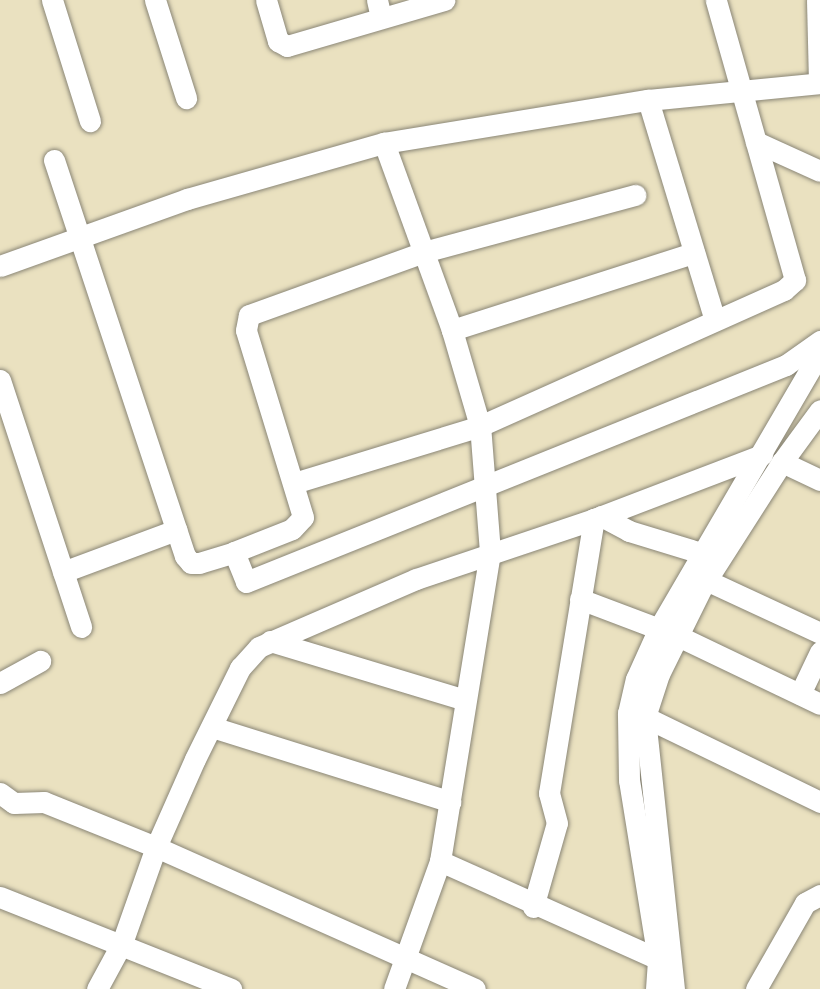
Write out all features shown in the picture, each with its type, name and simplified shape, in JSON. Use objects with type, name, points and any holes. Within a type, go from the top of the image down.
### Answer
[{"type":"street","points":[[52,0],[90,121]]},
{"type":"street","points":[[155,0],[186,98]]},
{"type":"street","points":[[266,0],[281,46],[379,9],[444,0]]},
{"type":"street","points":[[294,483],[480,426],[784,290],[795,280],[716,0]]},
{"type":"street","points":[[0,266],[80,240],[187,199],[384,143],[648,100],[741,88],[819,83],[817,0]]},
{"type":"street","points":[[648,100],[715,320]]},
{"type":"street","points":[[756,142],[820,171]]},
{"type":"street","points":[[384,143],[452,330],[480,426],[487,487],[489,552],[440,861],[407,961],[394,989]]},
{"type":"street","points":[[54,160],[176,530],[185,556],[191,563],[234,552],[302,522],[294,483],[246,330],[247,318],[424,252],[635,195]]},
{"type":"street","points":[[452,330],[694,253]]},
{"type":"street","points":[[234,552],[246,582],[786,365],[820,341]]},
{"type":"street","points":[[668,632],[704,555],[820,353]]},
{"type":"street","points":[[0,380],[81,627]]},
{"type":"street","points":[[674,989],[637,715],[636,679],[706,580],[782,462],[819,416]]},
{"type":"street","points":[[97,989],[122,943],[156,847],[240,668],[250,655],[270,641],[489,552],[597,517],[762,454]]},
{"type":"street","points":[[782,462],[820,480]]},
{"type":"street","points":[[597,517],[629,531],[704,555]]},
{"type":"street","points":[[533,906],[557,823],[549,793],[580,599],[597,517]]},
{"type":"street","points":[[63,572],[176,530]]},
{"type":"street","points":[[706,580],[820,633]]},
{"type":"street","points":[[580,599],[668,632],[820,704]]},
{"type":"street","points":[[270,641],[465,700]]},
{"type":"street","points":[[800,693],[820,652]]},
{"type":"street","points":[[0,682],[40,661]]},
{"type":"street","points":[[637,715],[820,801]]},
{"type":"street","points":[[637,715],[629,780],[658,959],[656,989]]},
{"type":"street","points":[[212,727],[451,802]]},
{"type":"street","points":[[0,793],[14,803],[44,802],[156,847],[407,961],[475,989]]},
{"type":"street","points":[[440,861],[533,906],[658,959]]},
{"type":"street","points":[[756,989],[805,903],[820,895]]},
{"type":"street","points":[[0,897],[122,943],[231,989]]}]
